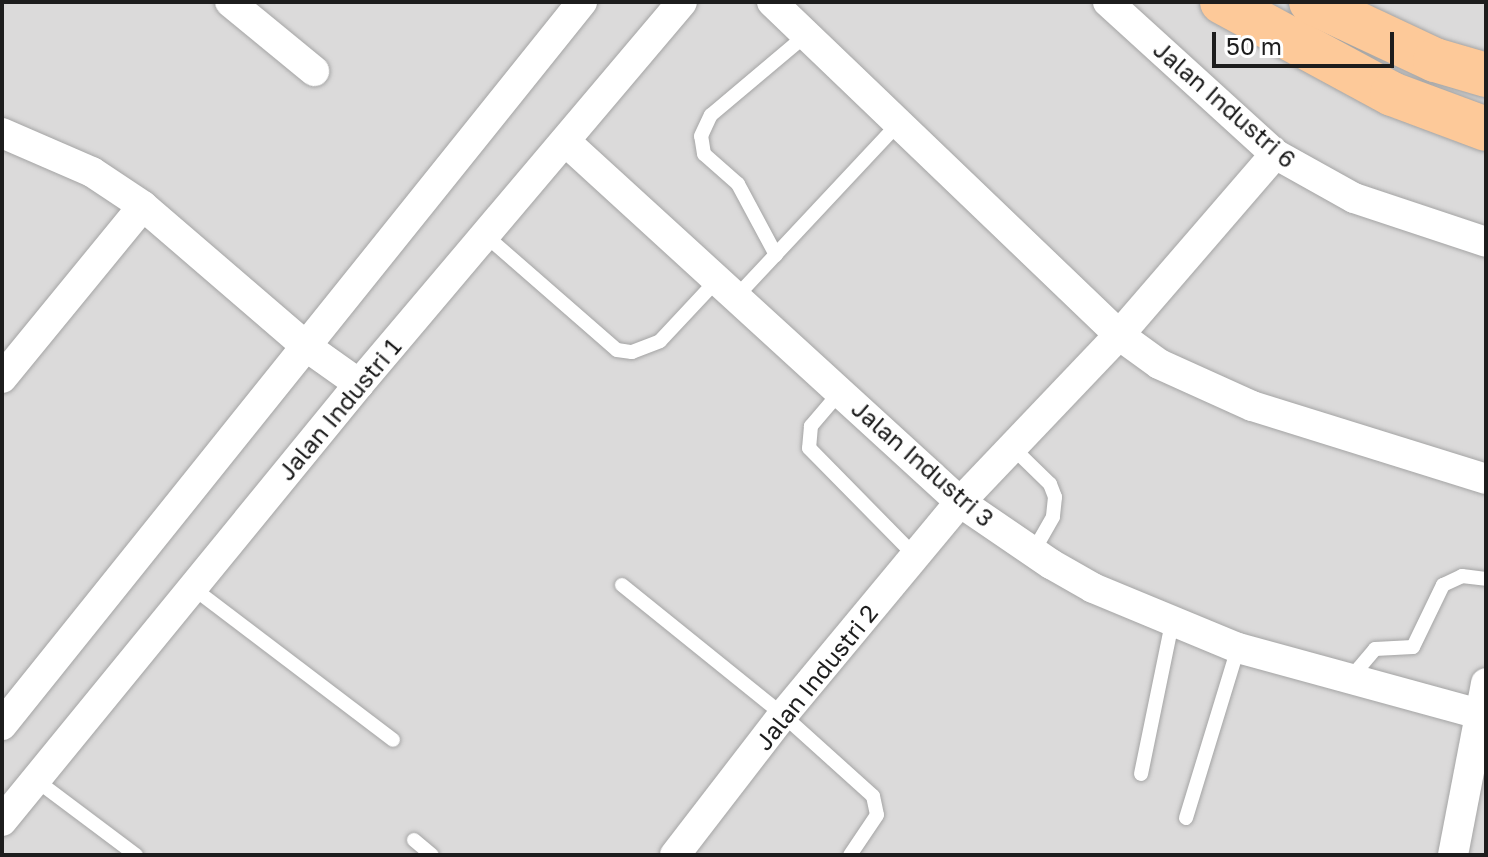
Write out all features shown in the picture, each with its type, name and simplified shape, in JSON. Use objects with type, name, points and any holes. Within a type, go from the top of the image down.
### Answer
[{"type":"main road","points":[[1222,2],[1307,51],[1392,94],[1486,129]]},
{"type":"main road","points":[[1307,51],[1336,10],[1435,60],[1486,75]]},
{"type":"street","points":[[230,2],[314,71]]},
{"type":"street","points":[[2,725],[582,2]]},
{"type":"street","name":"Jalan Industri 1","points":[[2,821],[359,384],[682,2]]},
{"type":"street","points":[[772,2],[1119,335],[1159,364],[1252,406],[1486,479]]},
{"type":"street","name":"Jalan Industri 6","points":[[1108,2],[1275,154],[1354,198],[1486,242]]},
{"type":"street","points":[[2,133],[92,172],[143,206],[307,347],[359,384]]},
{"type":"street","name":"Jalan Industri 3","points":[[565,141],[960,502],[1033,552],[1093,588],[1238,648],[1483,716]]},
{"type":"street","name":"Jalan Industri 2","points":[[675,855],[783,715],[960,502],[1119,335],[1275,154]]},
{"type":"street","points":[[4,373],[143,206]]},
{"type":"street","points":[[1453,855],[1483,716],[1486,683]]},
{"type":"lane","points":[[776,255],[738,184],[704,154],[701,136],[711,115],[806,35]]},
{"type":"lane","points":[[485,235],[617,350],[632,352],[660,341],[776,255],[897,125]]},
{"type":"lane","points":[[840,392],[811,426],[809,448],[915,556]]},
{"type":"lane","points":[[1012,447],[1050,484],[1055,497],[1053,517],[1033,552]]},
{"type":"lane","points":[[1348,681],[1375,649],[1413,647],[1443,585],[1462,576],[1486,579]]},
{"type":"lane","points":[[622,585],[783,715],[878,806],[873,823],[850,855]]},
{"type":"lane","points":[[193,588],[393,740]]},
{"type":"lane","points":[[1141,774],[1172,623]]},
{"type":"lane","points":[[1186,818],[1238,648]]},
{"type":"lane","points":[[36,780],[136,855]]},
{"type":"lane","points":[[414,840],[432,855]]},
{"type":"shaded area","points":[[2,2],[1486,2],[1486,855],[2,855]]}]
